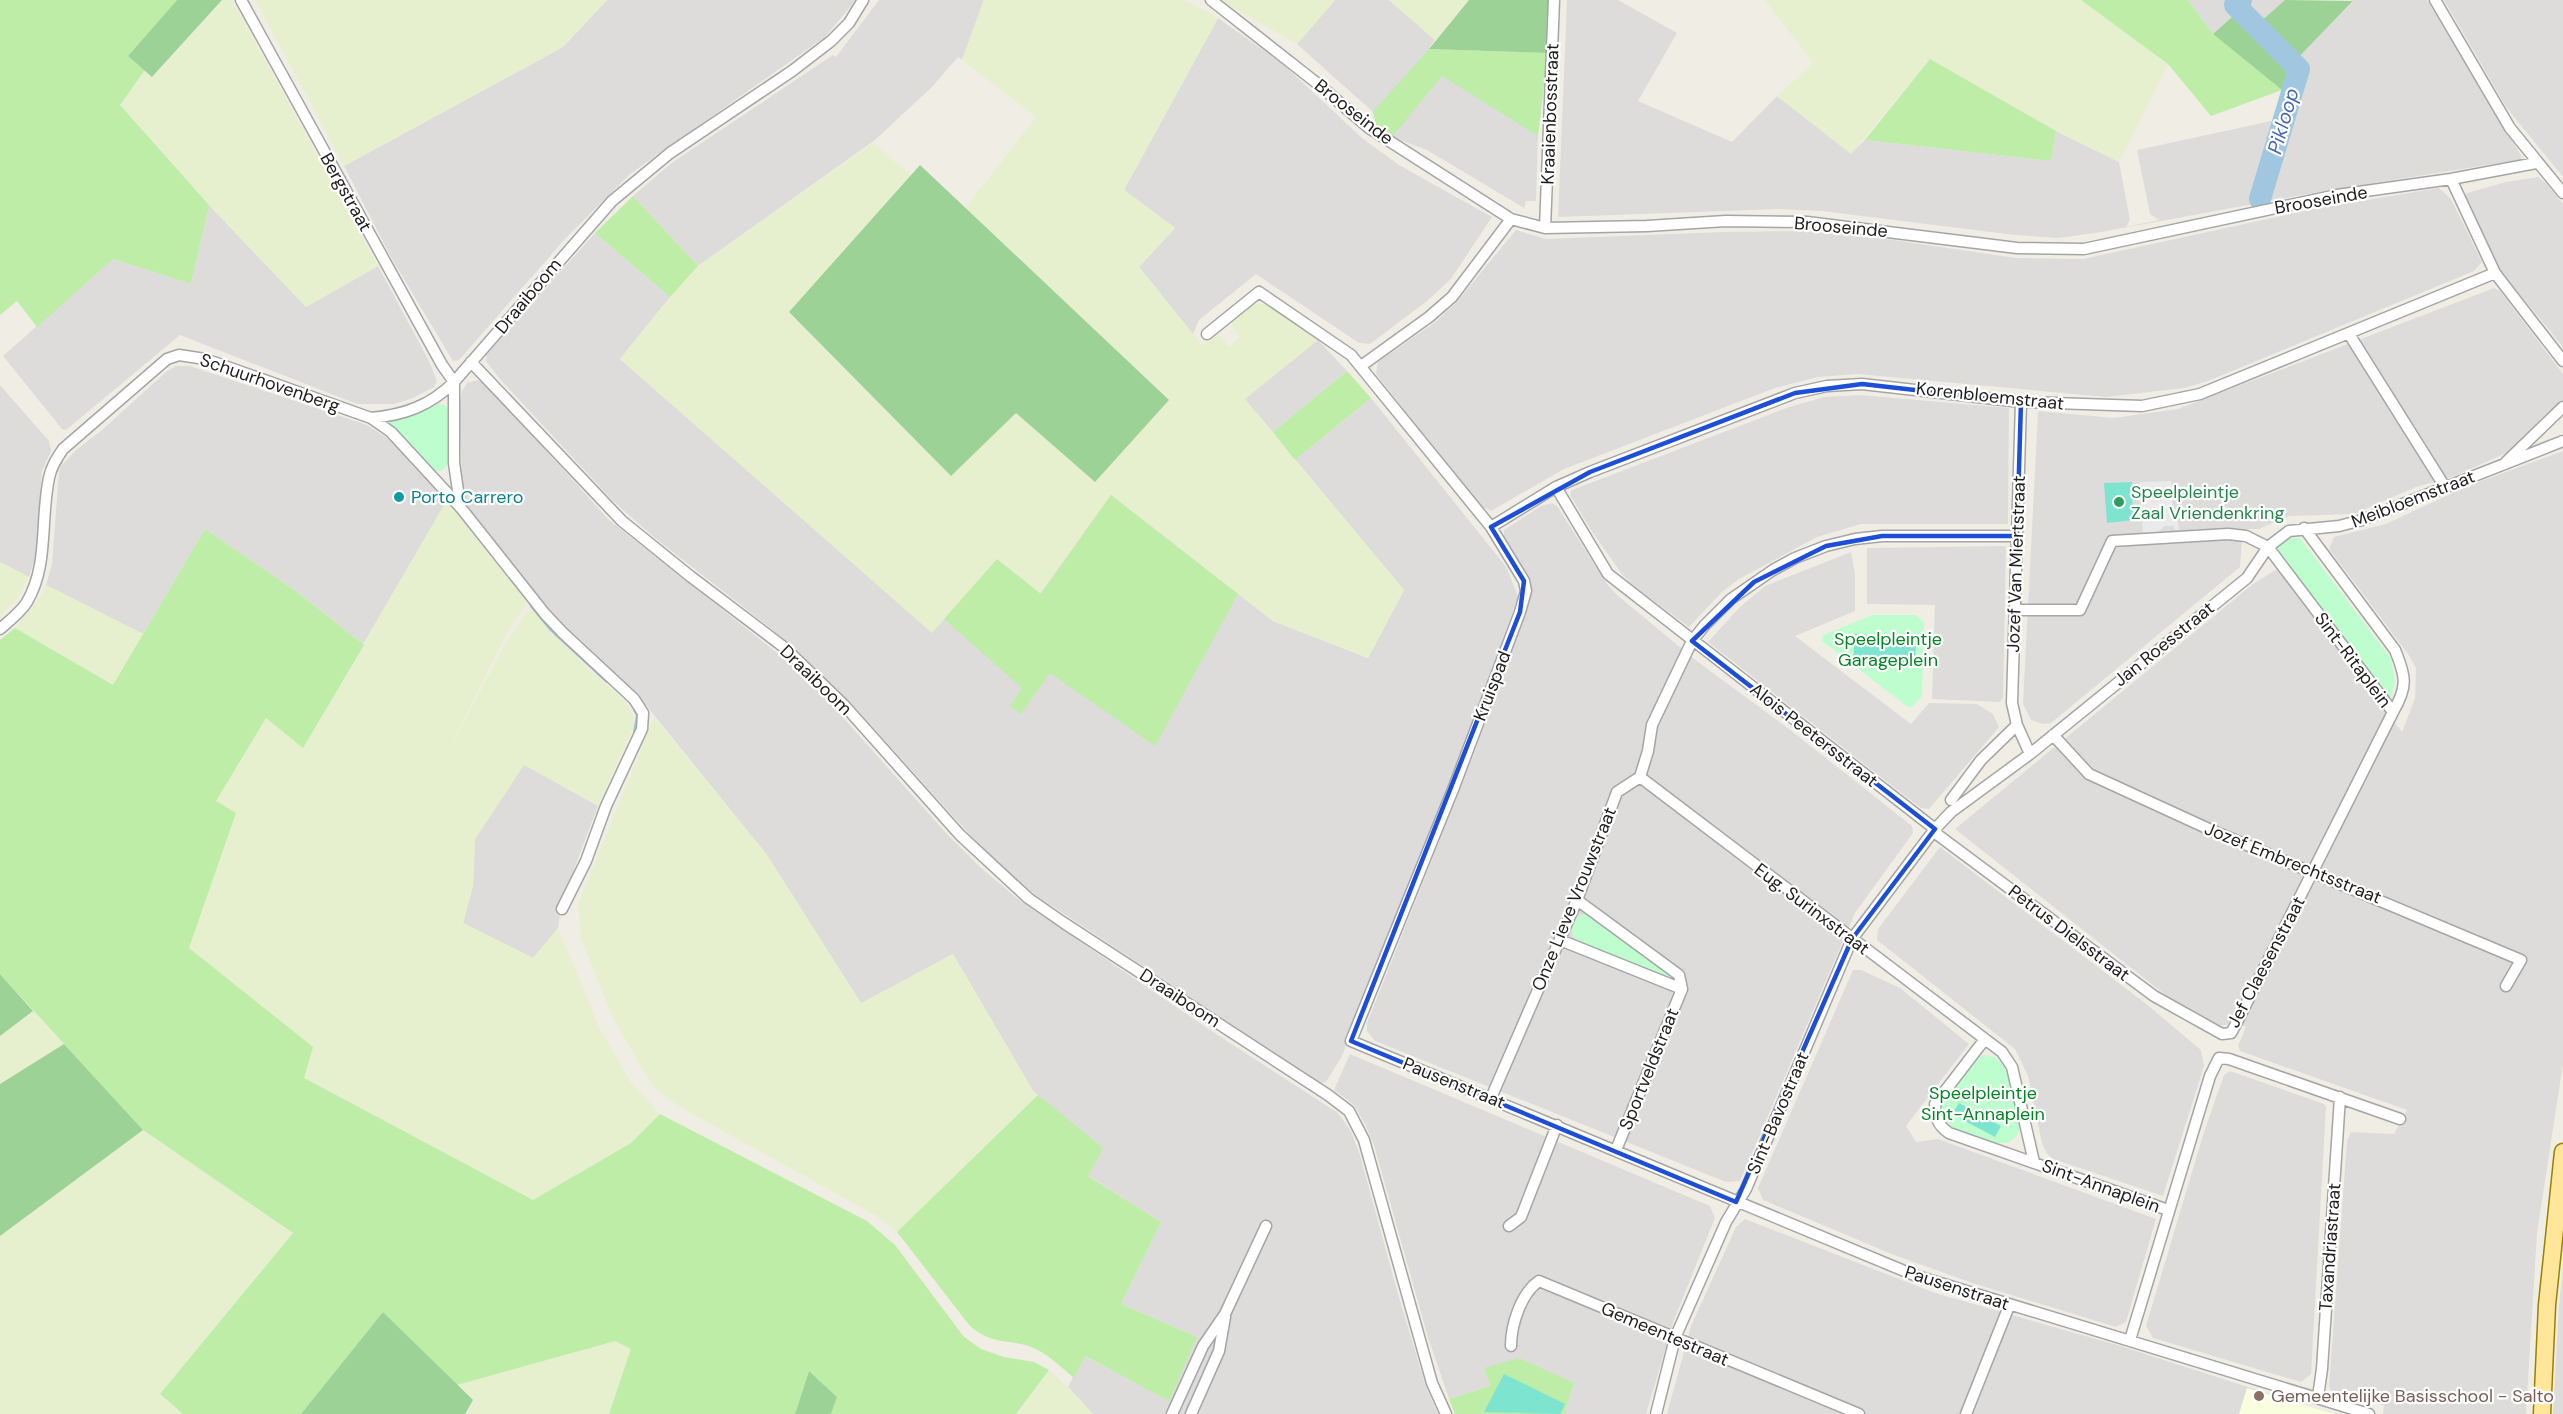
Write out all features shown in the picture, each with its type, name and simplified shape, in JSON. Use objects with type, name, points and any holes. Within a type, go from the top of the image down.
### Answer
[{"type":"main road","points":[[2542,1414],[2547,1305],[2563,1152]]},
{"type":"street","name":"Bergstraat","points":[[241,0],[442,365],[454,382]]},
{"type":"street","name":"Draaiboom","points":[[863,0],[849,23],[831,41],[792,71],[670,153],[612,201],[471,362],[622,521],[794,656],[844,705],[960,836],[1028,898],[1349,1111],[1364,1140],[1432,1383],[1446,1414]]},
{"type":"street","name":"Brooseinde","points":[[1211,0],[1318,84],[1369,128],[1510,219],[1545,228],[1636,227],[1726,221],[1807,222],[2017,248],[2084,249],[2337,195],[2451,179],[2536,163]]},
{"type":"street","name":"Kraaienbosstraat","points":[[1545,228],[1554,0]]},
{"type":"street","points":[[2435,0],[2510,128],[2536,163],[2563,193]]},
{"type":"street","points":[[2451,179],[2495,273],[2563,361]]},
{"type":"street","points":[[1361,366],[1429,317],[1452,297],[1510,219]]},
{"type":"street","name":"Korenbloemstraat","points":[[1491,527],[1556,487],[1698,429],[1795,393],[1827,386],[1862,384],[2021,402],[2142,406],[2172,401],[2200,394],[2495,273]]},
{"type":"street","name":"Kruispad","points":[[1207,334],[1259,292],[1340,346],[1361,366],[1491,527],[1524,580],[1526,591],[1454,788],[1351,1041]]},
{"type":"street","points":[[2349,334],[2445,487]]},
{"type":"street","name":"Schuurhovenberg","points":[[0,629],[26,604],[36,583],[41,562],[49,478],[53,464],[63,449],[167,359],[180,355],[205,359],[371,418],[395,416],[424,405],[443,393],[471,362]]},
{"type":"street","points":[[454,382],[454,463],[461,508]]},
{"type":"street","name":"Jozef Van Miertstraat","points":[[2021,402],[2012,703],[2017,725],[2030,754]]},
{"type":"street","name":"Meibloemstraat","points":[[2503,464],[2563,407]]},
{"type":"street","points":[[371,418],[391,432],[461,508],[545,614],[634,699],[643,713],[642,729],[606,806],[586,861],[562,909]]},
{"type":"street","name":"Meibloemstraat","points":[[2268,547],[2289,531],[2339,526],[2362,520],[2563,441]]},
{"type":"street","name":"Alois Peetersstraat","points":[[1556,487],[1608,574],[1935,829]]},
{"type":"street","name":"Sint-Ritaplein","points":[[2268,547],[2393,712],[2405,684],[2403,669],[2395,650],[2304,528]]},
{"type":"street","points":[[2015,610],[2038,608],[2080,610],[2112,541],[2228,534],[2246,536],[2268,547]]},
{"type":"street","points":[[1640,777],[1648,751],[1652,725],[1692,641],[1731,599],[1754,582],[1795,558],[1826,546],[1855,539],[1882,536],[2016,536]]},
{"type":"street","name":"Jan Roesstraat","points":[[2030,754],[2247,578],[2268,547]]},
{"type":"street","name":"Jef Claesenstraat","points":[[2210,1028],[2222,1034],[2231,1033],[2393,712]]},
{"type":"street","points":[[1951,800],[1981,760],[2017,725]]},
{"type":"street","name":"Jozef Embrechtsstraat","points":[[2053,735],[2089,774],[2211,830],[2520,960],[2506,986]]},
{"type":"street","name":"Sint-Bavostraat","points":[[1656,1414],[1675,1338],[1736,1202],[1746,1189],[1852,939],[1935,829],[1951,812],[2030,754]]},
{"type":"street","name":"Onze Lieve Vrouwstraat","points":[[1491,1098],[1577,900],[1617,792],[1640,777]]},
{"type":"street","name":"Eug. Surinxstraat","points":[[1640,777],[1985,1039]]},
{"type":"street","name":"Petrus Dielsstraat","points":[[1935,829],[1938,835],[2154,996],[2210,1028]]},
{"type":"street","name":"Sportveldstraat","points":[[1577,900],[1679,975],[1682,989],[1616,1149]]},
{"type":"street","name":"Sportveldstraat","points":[[1560,940],[1682,989]]},
{"type":"street","name":"Sint-Annaplein","points":[[2034,1162],[2012,1067],[2002,1052],[1985,1039],[1935,1104],[1940,1127],[1948,1133],[2168,1210]]},
{"type":"street","name":"Pausenstraat","points":[[1351,1041],[1616,1149],[1736,1202],[1914,1275],[2009,1306],[2318,1397],[2333,1405],[2369,1414]]},
{"type":"street","points":[[2130,1340],[2210,1076],[2219,1059],[2229,1059],[2400,1119]]},
{"type":"street","name":"Taxandriastraat","points":[[2318,1397],[2322,1369],[2340,1098]]},
{"type":"street","points":[[1509,1226],[1521,1217],[1557,1125]]},
{"type":"street","points":[[1172,1414],[1203,1346],[1225,1314],[1266,1226]]},
{"type":"street","name":"Gemeentestraat","points":[[1511,1346],[1511,1329],[1528,1292],[1539,1281],[1859,1414]]},
{"type":"street","points":[[1966,1414],[2009,1306]]},
{"type":"street","points":[[1191,1414],[1219,1351],[1225,1314]]},
{"type":"highlighted area","points":[[1862,384],[2021,402],[2017,536],[1882,536],[1826,546],[1754,582],[1692,641],[1935,829],[1852,939],[1736,1202],[1351,1041],[1520,612],[1524,581],[1491,527],[1590,472],[1795,393]]},
{"type":"shaded area","points":[[222,0],[232,0],[378,266],[306,307],[209,205],[120,105],[145,70],[153,77]]},
{"type":"shaded area","points":[[255,0],[607,0],[563,47],[344,166]]},
{"type":"shaded area","points":[[607,0],[856,0],[825,37],[630,174],[565,239],[459,360],[453,361],[392,259],[344,166],[563,47]]},
{"type":"shaded area","points":[[879,0],[984,0],[962,60],[958,57],[932,87],[875,140],[698,266],[633,196],[673,162],[833,55],[836,57]]},
{"type":"shaded area","points":[[984,0],[1185,0],[1218,18],[1124,190],[1175,228],[1139,267],[1202,345],[1213,337],[1220,336],[1229,347],[1240,337],[1232,327],[1232,319],[1252,304],[1269,304],[1318,340],[1245,399],[1404,590],[1368,658],[1273,621],[1111,495],[1040,594],[997,560],[932,633],[620,359],[698,266],[873,143],[911,175],[789,313],[951,476],[1016,413],[1095,482],[958,217],[1036,117],[962,60]]},
{"type":"shaded area","points":[[1220,0],[1335,0],[1297,44]]},
{"type":"shaded area","points":[[1335,0],[1389,0],[1435,40],[1429,48],[1538,136],[1536,201],[1526,201],[1524,208],[1427,150],[1392,137],[1377,127],[1373,112],[1297,44]]},
{"type":"shaded area","points":[[1389,0],[1469,0],[1435,40]]},
{"type":"shaded area","points":[[1567,0],[1618,0],[1677,33],[1638,101],[1732,142],[1777,96],[1851,153],[1865,140],[2051,161],[2056,131],[2119,162],[2130,220],[2126,227],[2159,220],[2150,214],[2137,150],[2285,118],[2298,77],[2288,67],[2353,2],[2352,0],[2427,0],[2522,157],[2519,160],[2330,190],[2101,232],[2059,238],[2015,235],[1822,211],[1780,209],[1558,217]]},
{"type":"shaded area","points":[[1765,0],[2081,0],[2168,64],[2119,162],[2056,131],[1930,59],[1851,154],[1777,96],[1813,63]]},
{"type":"shaded area","points":[[2188,0],[2285,0],[2259,23],[2243,7],[2213,34]]},
{"type":"shaded area","points":[[2444,0],[2563,0],[2563,177],[2506,107]]},
{"type":"shaded area","points":[[1218,18],[1283,64],[1362,138],[1399,165],[1492,217],[1451,279],[1427,301],[1370,344],[1359,343],[1256,274],[1199,320],[1193,334],[1139,267],[1175,228],[1124,190]]},
{"type":"shaded area","points":[[2538,177],[2547,184],[2563,204],[2563,347],[2501,271],[2465,197],[2467,193],[2506,182]]},
{"type":"shaded area","points":[[2439,188],[2451,199],[2482,262],[2474,271],[2208,381],[2184,388],[2106,397],[1858,374],[1818,377],[1775,388],[1564,469],[1491,511],[1478,504],[1376,374],[1378,362],[1434,323],[1455,304],[1516,230],[1546,239],[1806,231],[1886,239],[2016,258],[2083,259],[2313,209]]},
{"type":"shaded area","points":[[209,205],[306,307],[378,266],[429,361],[437,381],[434,387],[413,398],[394,404],[357,404],[180,335],[66,430],[62,429],[3,356],[113,259],[191,284]]},
{"type":"shaded area","points":[[595,233],[670,297],[620,359],[932,632],[997,559],[1111,495],[1273,621],[1368,658],[1404,590],[1295,460],[1371,398],[1507,568],[1518,597],[1465,742],[1342,1056],[1326,1082],[1320,1083],[1031,892],[988,855],[851,703],[792,645],[655,538],[613,501],[499,378],[486,361],[487,354]]},
{"type":"shaded area","points":[[2494,288],[2500,291],[2563,374],[2563,402],[2508,452],[2457,475],[2416,487],[2354,514],[2289,516],[2259,529],[2246,529],[2242,541],[2240,567],[2051,723],[2043,724],[2031,720],[2023,704],[2038,411],[2114,418],[2178,409]]},
{"type":"shaded area","points":[[1318,340],[1347,371],[1273,432],[1244,399]]},
{"type":"shaded area","points":[[176,366],[190,366],[367,425],[390,440],[447,500],[364,645],[297,592],[205,529],[143,634],[46,585],[52,564],[61,466],[75,451],[102,430],[167,371]]},
{"type":"shaded area","points":[[477,380],[484,382],[608,519],[781,656],[823,695],[946,833],[980,867],[1019,900],[1207,1028],[1338,1113],[1351,1131],[1360,1155],[1426,1387],[1438,1414],[1093,1414],[1068,1387],[1084,1356],[1169,1400],[1197,1337],[1121,1304],[1161,1222],[1087,1175],[1038,1095],[1033,1091],[953,954],[861,1004],[767,855],[645,704],[554,619],[463,503],[459,410],[462,391],[467,383]]},
{"type":"shaded area","points":[[0,385],[49,441],[51,451],[42,471],[36,554],[29,577],[0,562]]},
{"type":"shaded area","points":[[1861,395],[2009,408],[2008,524],[1861,524],[1817,537],[1739,579],[1722,592],[1689,627],[1635,587],[1622,574],[1570,495],[1572,490],[1789,407],[1824,397]]},
{"type":"shaded area","points":[[2563,451],[2563,1064],[2537,1233],[2526,1414],[2383,1414],[2384,1405],[2354,1401],[2333,1395],[2329,1386],[2347,1141],[2351,1132],[2394,1134],[2407,1110],[2240,1051],[2238,1046],[2246,1027],[2231,1020],[2227,1025],[2218,1025],[2168,997],[1955,829],[2253,584],[2277,569],[2402,732],[2415,698],[2416,668],[2408,654],[2329,549],[2334,537],[2386,524],[2465,487]]},
{"type":"shaded area","points":[[2171,481],[2173,515],[2174,521],[2178,521],[2179,530],[2174,530],[2174,526],[2165,526],[2153,536],[2143,537],[2140,482]]},
{"type":"shaded area","points":[[447,500],[528,603],[510,627],[443,762],[505,644],[530,608],[585,666],[624,700],[634,717],[633,728],[598,806],[524,765],[475,839],[473,886],[463,923],[533,958],[558,928],[600,1029],[630,1081],[660,1114],[631,1143],[533,1200],[303,1078],[189,948],[236,813],[216,801],[238,762],[266,718],[303,747]]},
{"type":"shaded area","points":[[1552,503],[1557,506],[1607,584],[1617,595],[1698,662],[1789,729],[1912,826],[1913,833],[1855,913],[1740,1181],[1726,1182],[1375,1041],[1367,1031],[1367,1023],[1474,754],[1531,595],[1530,582],[1504,538],[1504,530],[1541,506]]},
{"type":"shaded area","points":[[2006,546],[2003,697],[2000,702],[1932,699],[1935,605],[1867,604],[1867,548]]},
{"type":"shaded area","points":[[1851,552],[1855,574],[1855,611],[1795,636],[1911,724],[1929,703],[1977,704],[1993,714],[1999,727],[1929,809],[1921,808],[1708,642],[1739,608],[1765,586]]},
{"type":"shaded area","points":[[0,563],[29,577],[18,598],[0,616]]},
{"type":"shaded area","points":[[46,585],[143,634],[113,685],[15,628],[36,603]]},
{"type":"shaded area","points":[[654,717],[767,855],[861,1003],[953,954],[1033,1091],[1038,1095],[897,1232],[875,1215],[683,1109],[653,1087],[613,1018],[581,938],[578,904]]},
{"type":"shaded area","points":[[524,764],[598,806],[562,901],[558,928],[533,958],[463,923],[473,886],[475,839]]},
{"type":"shaded area","points":[[1940,847],[2145,1003],[2201,1050],[2204,1066],[2163,1196],[2053,1159],[2047,1154],[2042,1143],[2028,1076],[2015,1049],[1877,940],[1878,929]]},
{"type":"shaded area","points":[[1853,970],[1861,970],[1900,988],[1969,1044],[1906,1126],[1916,1142],[1938,1139],[2156,1219],[2126,1322],[2116,1327],[1972,1283],[1894,1255],[1763,1200],[1758,1188]]},
{"type":"shaded area","points":[[33,1011],[64,1044],[0,1084],[0,1036]]},
{"type":"shaded area","points":[[1350,1054],[1710,1206],[1715,1218],[1674,1320],[1646,1414],[1564,1414],[1574,1383],[1484,1368],[1490,1386],[1449,1399],[1427,1334],[1374,1145],[1354,1105],[1334,1090]]},
{"type":"shaded area","points":[[2230,1071],[2324,1104],[2326,1107],[2311,1374],[2301,1382],[2153,1338],[2146,1326],[2204,1132],[2224,1075]]},
{"type":"shaded area","points":[[143,1130],[293,1233],[160,1394],[183,1414],[0,1414],[0,1236]]},
{"type":"shaded area","points":[[1745,1219],[1935,1293],[2117,1345],[2333,1414],[1667,1414],[1691,1326],[1736,1227]]},
{"type":"shaded area","points":[[2563,1268],[2563,1414],[2553,1414],[2559,1305]]},
{"type":"shaded area","points":[[614,1341],[632,1349],[609,1414],[470,1414],[467,1409],[472,1400],[457,1385]]},
{"type":"shaded area","points":[[1049,1370],[1068,1387],[1093,1414],[1016,1414]]},
{"type":"shaded area","name":"Gemeentelijke Basisschool - Salto","points":[[2247,1388],[2301,1404],[2334,1414],[2239,1414]]},
{"type":"green space","points":[[0,0],[177,0],[128,56],[145,70],[120,105],[209,205],[191,284],[113,259],[37,327],[17,301],[0,315]]},
{"type":"green space","points":[[177,0],[222,0],[152,77],[128,56]]},
{"type":"green space","points":[[1469,0],[1549,0],[1548,53],[1429,49]]},
{"type":"green space","points":[[2081,0],[2188,0],[2213,34],[2282,90],[2211,116],[2168,64]]},
{"type":"green space","points":[[2285,0],[2353,1],[2289,67],[2294,78],[2282,90],[2213,34],[2243,7],[2259,23]]},
{"type":"green space","points":[[1429,49],[1548,53],[1538,136],[1442,76],[1392,137],[1377,127],[1373,112]]},
{"type":"green space","points":[[1930,59],[2056,131],[2051,161],[1865,140]]},
{"type":"green space","points":[[920,165],[1169,400],[1095,482],[1016,413],[951,476],[789,312]]},
{"type":"green space","points":[[633,196],[698,266],[670,297],[595,233]]},
{"type":"green space","points":[[1347,371],[1371,398],[1295,460],[1273,432]]},
{"type":"green space","points":[[438,404],[445,405],[451,412],[450,455],[446,467],[441,471],[434,471],[381,422],[413,416]]},
{"type":"green space","name":"Speelpleintje Zaal Vriendenkring","points":[[2132,482],[2133,520],[2107,523],[2104,483]]},
{"type":"green space","points":[[1111,495],[1238,594],[1155,746],[1050,673],[1021,714],[1010,706],[1022,688],[944,619],[997,559],[1041,594]]},
{"type":"green space","points":[[205,529],[297,592],[364,645],[303,748],[266,718],[216,801],[236,813],[189,948],[313,1047],[304,1078],[533,1200],[631,1143],[660,1114],[867,1221],[895,1245],[964,1337],[981,1349],[1004,1357],[1034,1362],[1049,1370],[1016,1414],[831,1414],[837,1397],[809,1371],[795,1414],[609,1414],[631,1349],[615,1341],[457,1385],[383,1312],[301,1414],[183,1414],[160,1394],[293,1233],[143,1130],[0,974],[0,640],[15,628],[113,685]]},
{"type":"green space","points":[[2291,538],[2300,538],[2391,659],[2395,682],[2390,700],[2277,551],[2275,547]]},
{"type":"green space","name":"Speelpleintje Garageplein","points":[[1873,615],[1916,615],[1924,623],[1922,696],[1912,707],[1908,707],[1822,641],[1823,635]]},
{"type":"green space","points":[[1855,634],[1916,638],[1915,666],[1853,662]]},
{"type":"green space","points":[[1587,913],[1671,975],[1672,979],[1578,942],[1573,936],[1573,925],[1579,916]]},
{"type":"green space","points":[[0,974],[33,1011],[0,1036]]},
{"type":"green space","points":[[64,1044],[143,1130],[0,1236],[0,1084]]},
{"type":"green space","name":"Speelpleintje Sint-Annaplein","points":[[1984,1055],[1999,1060],[2006,1068],[2019,1104],[2020,1127],[2013,1140],[2008,1142],[1995,1143],[1975,1137],[1951,1127],[1943,1118],[1942,1105],[1952,1087],[1977,1057]]},
{"type":"green space","points":[[1038,1095],[1103,1148],[1088,1176],[1161,1222],[1121,1304],[1197,1337],[1169,1401],[1085,1356],[1074,1378],[1043,1353],[1031,1347],[993,1339],[978,1332],[970,1326],[897,1232]]},
{"type":"green space","points":[[1959,1103],[2001,1126],[1995,1137],[1952,1114]]},
{"type":"green space","points":[[383,1312],[473,1400],[465,1414],[301,1414]]},
{"type":"green space","points":[[1519,1358],[1574,1383],[1564,1414],[1455,1414],[1449,1399],[1490,1386],[1484,1368]]},
{"type":"green space","points":[[809,1371],[837,1397],[831,1414],[795,1414]]},
{"type":"green space","points":[[1504,1374],[1565,1404],[1560,1414],[1484,1412]]},
{"type":"waterway","name":"Pikloop","points":[[2241,0],[2235,5],[2299,69],[2260,199]]},
{"type":"waterway","points":[[532,606],[551,629],[607,681]]},
{"type":"waterway","points":[[635,710],[638,715],[635,732]]},
{"type":"place","name":"Porto Carrero","points":[[399,497]]},
{"type":"place","name":"Speelpleintje Zaal Vriendenkring","points":[[2119,502]]},
{"type":"place","name":"Gemeentelijke Basisschool - Salto","points":[[2259,1396]]}]
